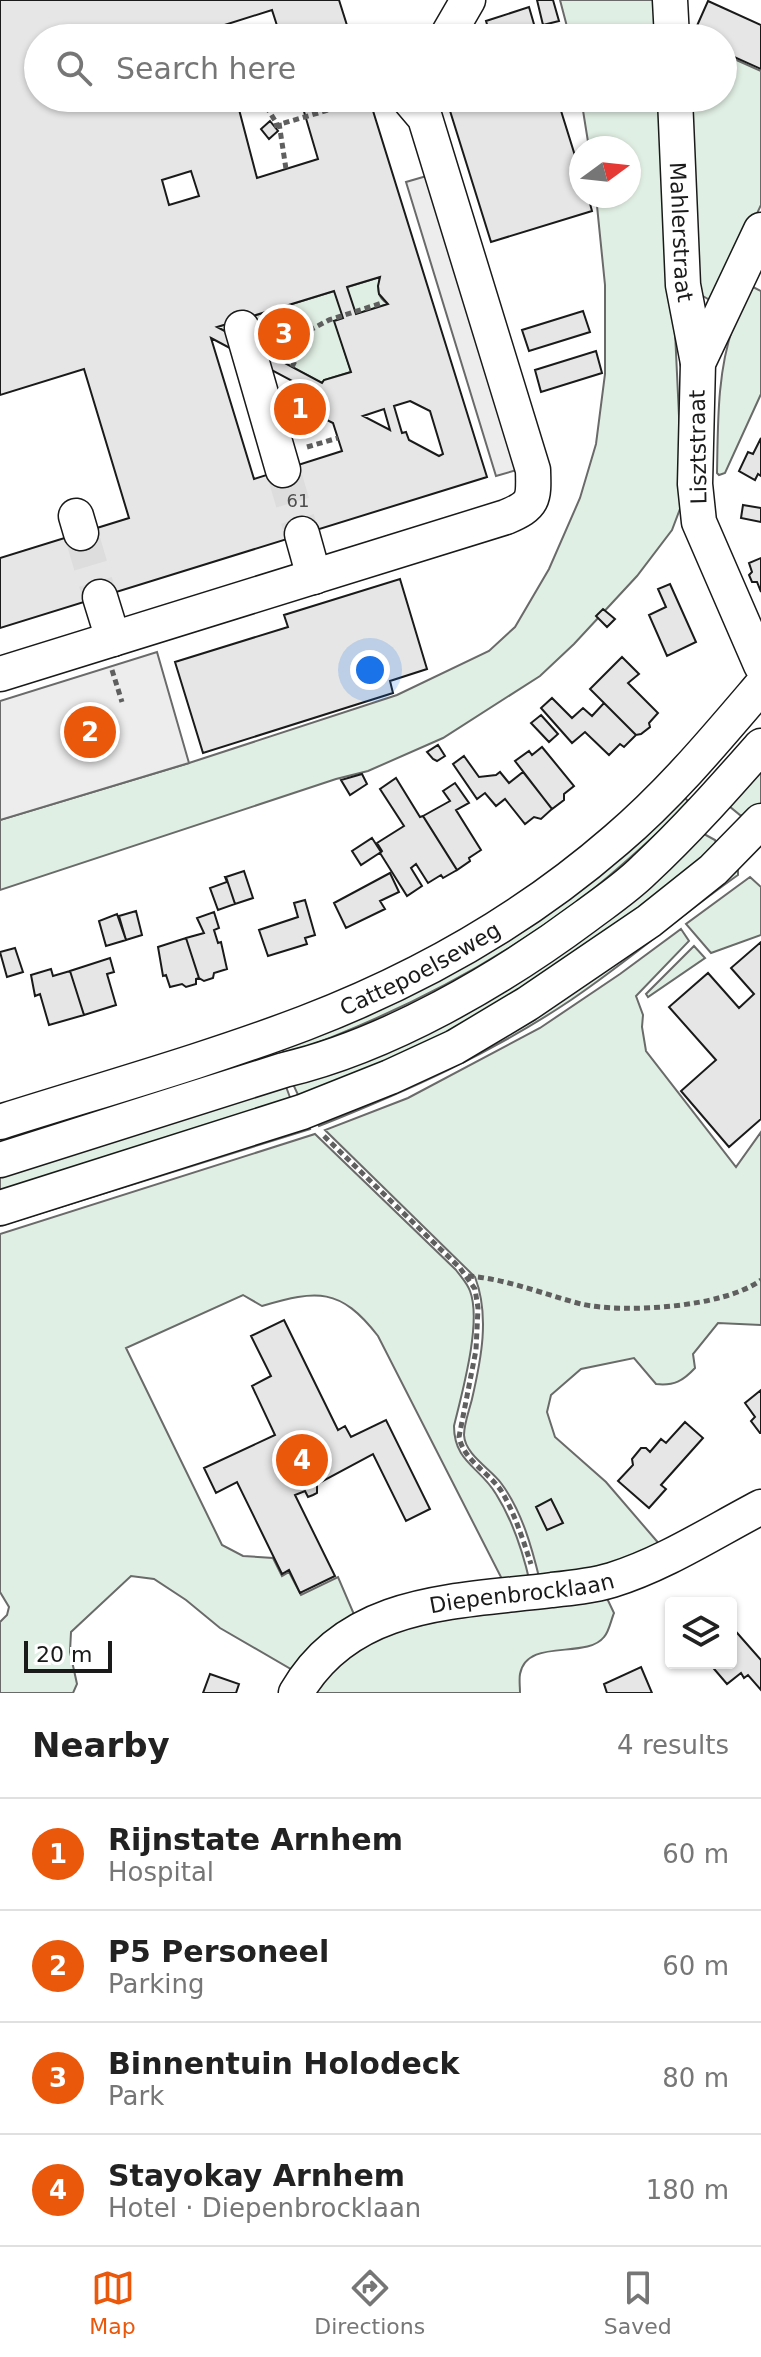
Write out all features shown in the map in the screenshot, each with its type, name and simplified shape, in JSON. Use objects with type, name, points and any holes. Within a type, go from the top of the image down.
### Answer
[{"type":"street","points":[[454,24],[468,0]]},
{"type":"street","points":[[670,0],[671,24]]},
{"type":"street","points":[[0,674],[525,509],[534,494],[533,470],[425,118],[420,112]]},
{"type":"street","name":"Mahlerstraat","points":[[676,112],[683,285],[698,363]]},
{"type":"street","name":"Lisztstraat","points":[[761,230],[698,363],[695,484],[699,522],[761,665]]},
{"type":"street","points":[[242,328],[283,470]]},
{"type":"street","points":[[302,534],[314,577]]},
{"type":"street","points":[[100,597],[113,639]]},
{"type":"street","name":"Cattepoelseweg","points":[[0,1122],[308,1022],[393,985],[474,942],[616,840],[677,783],[761,686]]},
{"type":"street","name":"Cattepoelseweg","points":[[0,1160],[326,1059],[445,1005],[549,944],[642,873],[705,810],[761,746]]},
{"type":"street","points":[[0,1208],[302,1112],[455,1047],[540,996],[649,921],[754,839],[705,810]]},
{"type":"street","name":"Diepenbrocklaan","points":[[296,1693],[315,1665],[337,1645],[361,1628],[401,1611],[458,1601],[590,1586],[615,1579],[668,1556],[761,1507]]},
{"type":"path","points":[[270,112],[277,124],[286,169]]},
{"type":"path","points":[[277,124],[319,112]]},
{"type":"path","points":[[292,367],[310,330],[329,320],[382,303]]},
{"type":"path","points":[[115,681],[122,702]]},
{"type":"path","points":[[324,1136],[467,1276],[475,1289],[476,1350],[460,1427],[461,1446],[503,1495],[531,1563]]},
{"type":"path","points":[[467,1276],[493,1278],[583,1304],[614,1308],[676,1306],[723,1297],[761,1280]]},
{"type":"green space","points":[[560,0],[659,0],[660,24],[566,24]]},
{"type":"green space","points":[[737,60],[761,71],[761,205],[720,292],[708,299],[696,292],[687,112],[737,112]]},
{"type":"green space","points":[[583,112],[665,112],[683,501],[672,530],[637,576],[574,644],[540,676],[443,738],[368,771],[0,890],[0,820],[397,695],[489,651],[515,627],[549,569],[580,498],[596,444],[605,374],[605,285],[597,208],[641,208],[641,136],[587,136]]},
{"type":"green space","points":[[380,277],[378,289],[388,304],[335,321],[351,372],[322,383],[217,327]]},
{"type":"green space","points":[[751,286],[761,291],[761,394],[725,473],[719,475],[718,417],[724,362],[733,327]]},
{"type":"green space","points":[[761,767],[761,808],[747,817],[740,815],[729,806]]},
{"type":"green space","points":[[682,795],[689,802],[688,805],[638,851],[587,894],[517,943],[404,1005],[285,1055],[280,1043]]},
{"type":"green space","points":[[704,834],[715,840],[717,847],[714,856],[516,994],[411,1052],[299,1097],[292,1082]]},
{"type":"green space","points":[[738,870],[738,875],[614,970],[541,1019],[448,1070],[319,1126],[317,1120],[726,872]]},
{"type":"green space","points":[[750,877],[761,887],[761,935],[711,953],[686,924]]},
{"type":"green space","points":[[681,929],[689,941],[636,996],[643,1015],[646,1051],[736,1167],[761,1132],[761,1325],[718,1323],[693,1354],[695,1368],[673,1383],[656,1384],[634,1358],[581,1369],[551,1395],[547,1412],[555,1437],[606,1482],[661,1546],[624,1563],[540,1581],[515,1505],[501,1483],[465,1442],[483,1322],[475,1277],[325,1130],[408,1098],[540,1028]]},
{"type":"green space","points":[[694,946],[705,958],[648,997],[646,994]]},
{"type":"green space","points":[[285,1084],[291,1100],[0,1192],[0,1174]]},
{"type":"green space","points":[[308,1124],[310,1129],[0,1226],[0,1221]]},
{"type":"green space","points":[[315,1134],[456,1270],[469,1288],[474,1321],[466,1377],[454,1426],[455,1438],[463,1456],[490,1485],[508,1515],[530,1583],[505,1585],[378,1336],[364,1320],[352,1308],[326,1297],[298,1297],[262,1306],[243,1295],[126,1348],[222,1545],[243,1556],[273,1558],[282,1576],[289,1572],[301,1595],[338,1577],[356,1619],[296,1672],[220,1628],[154,1579],[131,1576],[71,1632],[70,1652],[77,1684],[73,1693],[0,1693],[0,1622],[7,1615],[9,1607],[0,1592],[0,1234]]},
{"type":"green space","points":[[604,1592],[614,1613],[604,1637],[596,1644],[534,1656],[525,1663],[520,1674],[520,1693],[309,1693],[314,1684],[389,1627]]},
{"type":"shaded area","points":[[430,175],[520,469],[496,476],[406,182]]},
{"type":"shaded area","points":[[157,652],[189,763],[0,820],[0,701]]},
{"type":"building","points":[[0,0],[339,0],[347,24],[276,24],[272,10],[228,24],[24,24],[24,112],[240,112],[257,178],[318,159],[304,112],[373,112],[487,477],[0,628],[0,558],[129,518],[84,369],[0,395]],"holes":[[[191,171],[199,196],[169,205],[162,180]],[[380,277],[379,294],[388,304],[356,314],[347,287]],[[334,291],[343,318],[334,321],[351,372],[322,383],[217,327]],[[211,338],[315,393],[303,399],[310,422],[323,418],[333,423],[342,451],[254,479]],[[410,401],[430,411],[443,454],[439,456],[409,440],[406,432],[402,433],[394,406]],[[384,409],[390,430],[363,416]]]},
{"type":"building","points":[[537,0],[553,0],[559,21],[543,24]]},
{"type":"building","points":[[708,1],[761,25],[761,69],[737,58],[737,24],[698,24]]},
{"type":"building","points":[[529,7],[534,24],[487,24],[486,21]]},
{"type":"building","points":[[450,112],[561,112],[569,136],[569,208],[591,208],[592,211],[491,242]]},
{"type":"building","points":[[270,121],[278,131],[269,139],[261,129]]},
{"type":"building","points":[[583,311],[590,332],[529,351],[522,330]]},
{"type":"building","points":[[596,351],[602,373],[541,392],[535,370]]},
{"type":"building","points":[[761,438],[761,476],[758,474],[755,480],[739,471],[748,452],[753,454]]},
{"type":"building","points":[[743,505],[761,508],[761,522],[741,518]]},
{"type":"building","points":[[761,558],[761,592],[757,582],[752,582],[749,575],[752,572],[749,563]]},
{"type":"building","points":[[400,579],[427,669],[390,681],[393,693],[203,753],[175,662],[288,627],[284,615]]},
{"type":"building","points":[[670,584],[696,642],[667,656],[649,615],[666,607],[658,589]]},
{"type":"building","points":[[603,609],[615,619],[607,627],[596,616]]},
{"type":"building","points":[[622,657],[639,674],[628,683],[658,713],[649,723],[650,727],[641,734],[636,735],[590,689]]},
{"type":"building","points":[[552,698],[572,718],[583,708],[592,716],[604,703],[636,735],[624,747],[620,744],[609,755],[585,732],[572,743],[541,708]]},
{"type":"building","points":[[541,715],[558,734],[549,742],[531,723]]},
{"type":"building","points":[[438,745],[445,756],[437,761],[427,752]]},
{"type":"building","points":[[542,747],[574,786],[564,794],[564,800],[552,809],[515,761],[529,751],[532,755]]},
{"type":"building","points":[[464,756],[479,777],[500,772],[509,783],[523,772],[552,809],[541,819],[534,817],[525,824],[505,799],[496,806],[485,793],[477,799],[453,764]]},
{"type":"building","points":[[362,774],[367,784],[350,795],[341,780]]},
{"type":"building","points":[[396,778],[457,870],[428,883],[416,864],[411,868],[422,886],[407,896],[377,843],[404,826],[380,789]]},
{"type":"building","points":[[455,783],[469,803],[456,810],[481,850],[457,870],[423,816],[450,801],[443,791]]},
{"type":"building","points":[[372,838],[381,852],[361,865],[352,851]]},
{"type":"building","points":[[244,871],[253,898],[235,904],[226,877]]},
{"type":"building","points":[[390,873],[399,892],[380,901],[385,909],[346,928],[334,903]]},
{"type":"building","points":[[226,877],[235,904],[218,910],[210,888],[227,882]]},
{"type":"building","points":[[305,900],[315,935],[305,938],[307,944],[268,956],[259,930],[298,917],[294,903]]},
{"type":"building","points":[[136,911],[142,935],[126,940],[119,916]]},
{"type":"building","points":[[214,912],[219,928],[214,930],[218,943],[221,942],[227,969],[214,973],[213,978],[204,981],[199,978],[186,938],[204,933],[197,918]]},
{"type":"building","points":[[117,914],[126,940],[106,946],[99,921]]},
{"type":"building","points":[[186,938],[199,978],[196,984],[170,987],[166,975],[163,976],[158,947]]},
{"type":"building","points":[[761,942],[761,1119],[729,1147],[681,1091],[716,1060],[669,1007],[708,973],[739,1008],[754,994],[731,968]]},
{"type":"building","points":[[15,948],[23,972],[7,977],[0,952]]},
{"type":"building","points":[[110,958],[114,972],[107,974],[116,1005],[84,1015],[70,971]]},
{"type":"building","points":[[51,969],[53,976],[70,971],[84,1015],[49,1025],[40,994],[35,996],[31,975]]},
{"type":"building","points":[[284,1320],[338,1430],[345,1426],[351,1437],[386,1420],[430,1509],[406,1521],[373,1454],[317,1484],[317,1493],[308,1497],[305,1491],[295,1495],[335,1576],[300,1593],[289,1570],[282,1574],[237,1482],[216,1493],[204,1468],[275,1435],[252,1386],[271,1376],[251,1336]]},
{"type":"building","points":[[761,1390],[760,1433],[751,1421],[755,1417],[745,1403]]},
{"type":"building","points":[[685,1422],[703,1438],[661,1485],[666,1489],[649,1508],[618,1481],[633,1465],[632,1459],[641,1448],[650,1452],[661,1439],[666,1443]]},
{"type":"building","points":[[551,1499],[563,1523],[547,1530],[536,1507]]},
{"type":"building","points":[[737,1633],[761,1660],[761,1690],[748,1675],[744,1678],[741,1673],[727,1684],[714,1669],[737,1669]]},
{"type":"building","points":[[641,1667],[652,1693],[607,1693],[604,1684]]},
{"type":"building","points":[[210,1674],[239,1684],[236,1693],[203,1693]]},
{"type":"tunnel","points":[[283,470],[302,534]]},
{"type":"tunnel","points":[[81,533],[100,597]]},
{"type":"place","name":"Binnentuin Holodeck","points":[[284,334]]},
{"type":"place","name":"Rijnstate Arnhem","points":[[300,409]]},
{"type":"place","name":"P5 Personeel","points":[[90,732]]},
{"type":"place","name":"Stayokay Arnhem","points":[[302,1460]]}]
